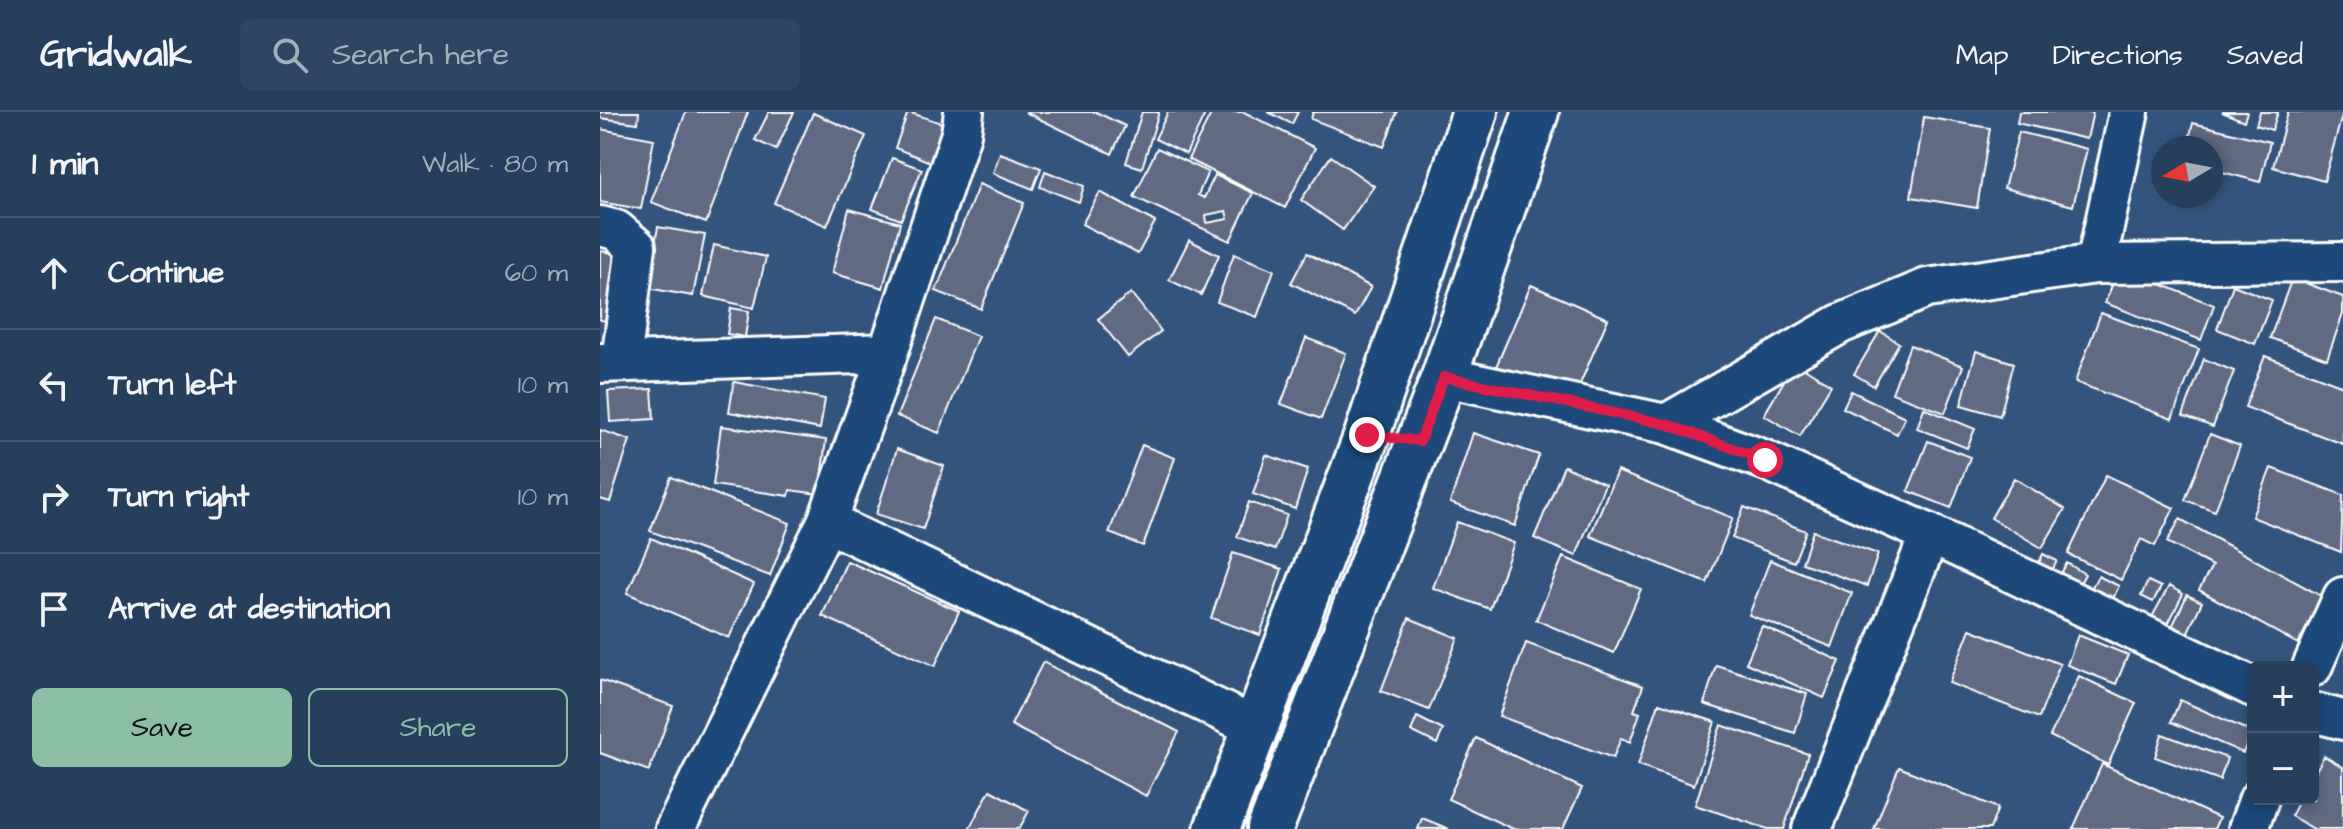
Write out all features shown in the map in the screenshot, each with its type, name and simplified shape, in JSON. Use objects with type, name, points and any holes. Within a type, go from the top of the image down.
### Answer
[{"type":"main road","points":[[1217,829],[1367,435],[1475,112]]},
{"type":"main road","points":[[1270,829],[1444,377],[1536,112]]},
{"type":"main road","points":[[1367,435],[1420,441]]},
{"type":"street","points":[[2096,264],[2129,112]]},
{"type":"street","points":[[675,829],[827,522],[888,353],[956,119]]},
{"type":"street","points":[[600,226],[616,230],[636,247],[611,362],[888,353]]},
{"type":"street","points":[[1666,424],[1840,324],[1927,288],[2096,264],[2343,262]]},
{"type":"street","points":[[1444,377],[1666,424],[1765,460],[1930,534],[2247,684]]},
{"type":"street","points":[[827,522],[1255,727]]},
{"type":"street","points":[[1812,829],[1930,534]]},
{"type":"street","points":[[2315,661],[2343,597]]},
{"type":"street","points":[[2319,714],[2343,720]]},
{"type":"street","points":[[2248,829],[2257,805]]},
{"type":"building","points":[[600,112],[639,112],[638,123],[600,118]]},
{"type":"building","points":[[686,112],[748,112],[706,223],[651,202]]},
{"type":"building","points":[[769,112],[794,112],[776,150],[755,140]]},
{"type":"building","points":[[908,112],[948,125],[933,163],[895,148]]},
{"type":"building","points":[[1025,112],[1096,112],[1125,126],[1112,154]]},
{"type":"building","points":[[1142,112],[1159,112],[1142,168],[1126,163]]},
{"type":"building","points":[[1168,112],[1206,112],[1186,154],[1155,139]]},
{"type":"building","points":[[1212,112],[1244,112],[1315,148],[1285,208],[1188,159]]},
{"type":"building","points":[[1268,112],[1298,112],[1292,124]]},
{"type":"building","points":[[1313,112],[1397,112],[1384,147],[1311,119]]},
{"type":"building","points":[[2019,112],[2093,112],[2087,139],[2017,123]]},
{"type":"building","points":[[2222,112],[2247,112],[2244,121]]},
{"type":"building","points":[[2260,112],[2278,112],[2272,130],[2256,125]]},
{"type":"building","points":[[2288,112],[2343,112],[2324,181],[2273,167]]},
{"type":"building","points":[[813,113],[866,136],[827,226],[774,203]]},
{"type":"building","points":[[1924,117],[1990,128],[1977,208],[1911,197]]},
{"type":"building","points":[[2193,123],[2270,142],[2260,182],[2223,172],[2223,136],[2190,136]]},
{"type":"building","points":[[600,129],[654,139],[641,209],[600,202]]},
{"type":"building","points":[[2019,132],[2087,149],[2073,206],[2004,188]]},
{"type":"building","points":[[1157,148],[1208,172],[1198,195],[1204,198],[1215,175],[1253,193],[1230,241],[1134,197]],"holes":[[[1226,211],[1228,219],[1207,223],[1206,215]]]},
{"type":"building","points":[[1000,153],[1041,168],[1033,189],[993,173]]},
{"type":"building","points":[[1331,156],[1374,186],[1343,230],[1301,200]]},
{"type":"building","points":[[892,158],[922,169],[901,220],[872,209]]},
{"type":"building","points":[[1045,171],[1084,186],[1079,202],[1040,187]]},
{"type":"building","points":[[979,184],[1024,203],[981,309],[936,291]]},
{"type":"building","points":[[1100,192],[1155,222],[1138,254],[1082,224]]},
{"type":"building","points":[[849,209],[900,223],[883,288],[832,273]]},
{"type":"building","points":[[658,227],[705,235],[693,296],[647,288]]},
{"type":"building","points":[[1189,240],[1219,255],[1201,295],[1169,280]]},
{"type":"building","points":[[714,245],[766,257],[754,308],[703,296]]},
{"type":"building","points":[[600,251],[628,255],[620,323],[600,320]]},
{"type":"building","points":[[1307,253],[1371,287],[1355,316],[1291,283]]},
{"type":"building","points":[[1234,254],[1274,270],[1257,317],[1217,302]]},
{"type":"building","points":[[2119,268],[2214,305],[2201,340],[2105,303]]},
{"type":"building","points":[[2292,278],[2343,297],[2343,314],[2327,359],[2270,338]]},
{"type":"building","points":[[1531,285],[1608,319],[1577,391],[1541,375],[1537,387],[1495,369]]},
{"type":"building","points":[[2233,285],[2272,300],[2255,344],[2217,329]]},
{"type":"building","points":[[1131,293],[1161,331],[1128,357],[1098,319]]},
{"type":"building","points":[[731,308],[749,311],[745,337],[727,334]]},
{"type":"building","points":[[2101,313],[2199,349],[2172,419],[2075,382]]},
{"type":"building","points":[[936,319],[978,336],[939,433],[897,416]]},
{"type":"building","points":[[1880,331],[1899,343],[1874,386],[1854,374]]},
{"type":"building","points":[[1306,338],[1346,353],[1321,419],[1281,404]]},
{"type":"building","points":[[1910,345],[1963,366],[1945,413],[1892,393]]},
{"type":"building","points":[[1976,351],[2014,363],[2000,416],[1961,405]]},
{"type":"building","points":[[2265,356],[2343,386],[2343,444],[2245,407]]},
{"type":"building","points":[[2204,359],[2234,371],[2213,427],[2183,416]]},
{"type":"building","points":[[1795,362],[1831,385],[1800,436],[1764,415]]},
{"type":"building","points":[[734,382],[825,399],[820,429],[729,412]]},
{"type":"building","points":[[652,389],[654,419],[610,422],[608,391]]},
{"type":"building","points":[[1851,391],[1905,417],[1897,434],[1843,408]]},
{"type":"building","points":[[1924,408],[1975,429],[1967,448],[1917,428]]},
{"type":"building","points":[[721,426],[826,440],[819,494],[790,490],[789,496],[713,485]]},
{"type":"building","points":[[600,430],[630,440],[610,502],[600,499]]},
{"type":"building","points":[[1473,433],[1539,455],[1515,526],[1450,503]]},
{"type":"building","points":[[2210,434],[2240,446],[2215,511],[2185,500]]},
{"type":"building","points":[[1928,441],[1970,457],[1951,508],[1908,491]]},
{"type":"building","points":[[1142,445],[1175,458],[1143,546],[1109,533]]},
{"type":"building","points":[[897,449],[944,466],[923,529],[876,514]]},
{"type":"building","points":[[1266,455],[1308,469],[1295,509],[1253,494]]},
{"type":"building","points":[[1564,466],[1605,484],[1576,556],[1534,538]]},
{"type":"building","points":[[2271,468],[2343,495],[2341,552],[2252,517]]},
{"type":"building","points":[[1617,471],[1733,518],[1707,583],[1590,536]]},
{"type":"building","points":[[2106,475],[2174,508],[2155,546],[2141,539],[2121,580],[2068,554]]},
{"type":"building","points":[[671,477],[790,523],[770,576],[650,531]]},
{"type":"building","points":[[2014,478],[2065,509],[2042,548],[1991,518]]},
{"type":"building","points":[[1249,502],[1287,515],[1275,550],[1237,537]]},
{"type":"building","points":[[1744,507],[1806,531],[1794,562],[1732,538]]},
{"type":"building","points":[[2180,519],[2323,597],[2298,644],[2199,590],[2212,566],[2167,542]]},
{"type":"building","points":[[1457,522],[1514,543],[1490,609],[1433,588]]},
{"type":"building","points":[[1813,531],[1878,554],[1867,586],[1802,563]]},
{"type":"building","points":[[651,538],[754,584],[729,638],[627,593]]},
{"type":"building","points":[[1233,553],[1282,569],[1260,635],[1211,618]]},
{"type":"building","points":[[2043,554],[2057,561],[2048,578],[2035,571]]},
{"type":"building","points":[[1563,557],[1641,589],[1614,653],[1536,620]]},
{"type":"building","points":[[1770,560],[1852,593],[1832,647],[1749,615]]},
{"type":"building","points":[[847,561],[959,611],[935,666],[822,616]]},
{"type":"building","points":[[2067,563],[2085,574],[2075,592],[2056,582]]},
{"type":"building","points":[[2098,576],[2119,586],[2110,605],[2088,594]]},
{"type":"building","points":[[2148,581],[2161,587],[2153,602],[2141,596]]},
{"type":"building","points":[[2169,586],[2183,594],[2168,624],[2152,617]]},
{"type":"building","points":[[2187,595],[2202,602],[2186,636],[2171,629]]},
{"type":"building","points":[[1409,618],[1458,638],[1429,710],[1381,691]]},
{"type":"building","points":[[1762,626],[1840,661],[1824,698],[1746,663]]},
{"type":"building","points":[[1970,629],[2060,664],[2039,718],[1949,683]]},
{"type":"building","points":[[2078,635],[2128,655],[2116,684],[2067,665]]},
{"type":"building","points":[[1526,643],[1643,686],[1634,711],[1640,713],[1630,742],[1621,738],[1613,758],[1499,716]]},
{"type":"building","points":[[1043,662],[1179,732],[1146,796],[1011,725]]},
{"type":"building","points":[[1716,665],[1807,694],[1795,733],[1704,704]]},
{"type":"building","points":[[2079,676],[2136,703],[2108,765],[2050,736]]},
{"type":"building","points":[[600,680],[673,706],[649,771],[600,753]]},
{"type":"building","points":[[2180,700],[2247,730],[2247,744],[2243,753],[2171,722]]},
{"type":"building","points":[[1659,703],[1715,722],[1694,785],[1638,765]]},
{"type":"building","points":[[1417,717],[1443,730],[1437,744],[1411,731]]},
{"type":"building","points":[[1721,725],[1808,754],[1784,829],[1768,829],[1695,805]]},
{"type":"building","points":[[2162,734],[2227,758],[2220,780],[2155,757]]},
{"type":"building","points":[[1476,738],[1582,788],[1563,829],[1513,829],[1448,799]]},
{"type":"building","points":[[2324,756],[2343,767],[2343,829],[2314,829],[2291,816],[2297,805],[2319,805],[2319,765]]},
{"type":"building","points":[[2102,764],[2219,818],[2214,829],[2073,829]]},
{"type":"building","points":[[1899,767],[1998,808],[1990,829],[1874,829]]},
{"type":"building","points":[[990,790],[1029,811],[1019,829],[969,829]]},
{"type":"building","points":[[1422,818],[1449,829],[1418,829]]},
{"type":"route","points":[[1367,435],[1420,441],[1444,377],[1666,424],[1765,460]]}]
